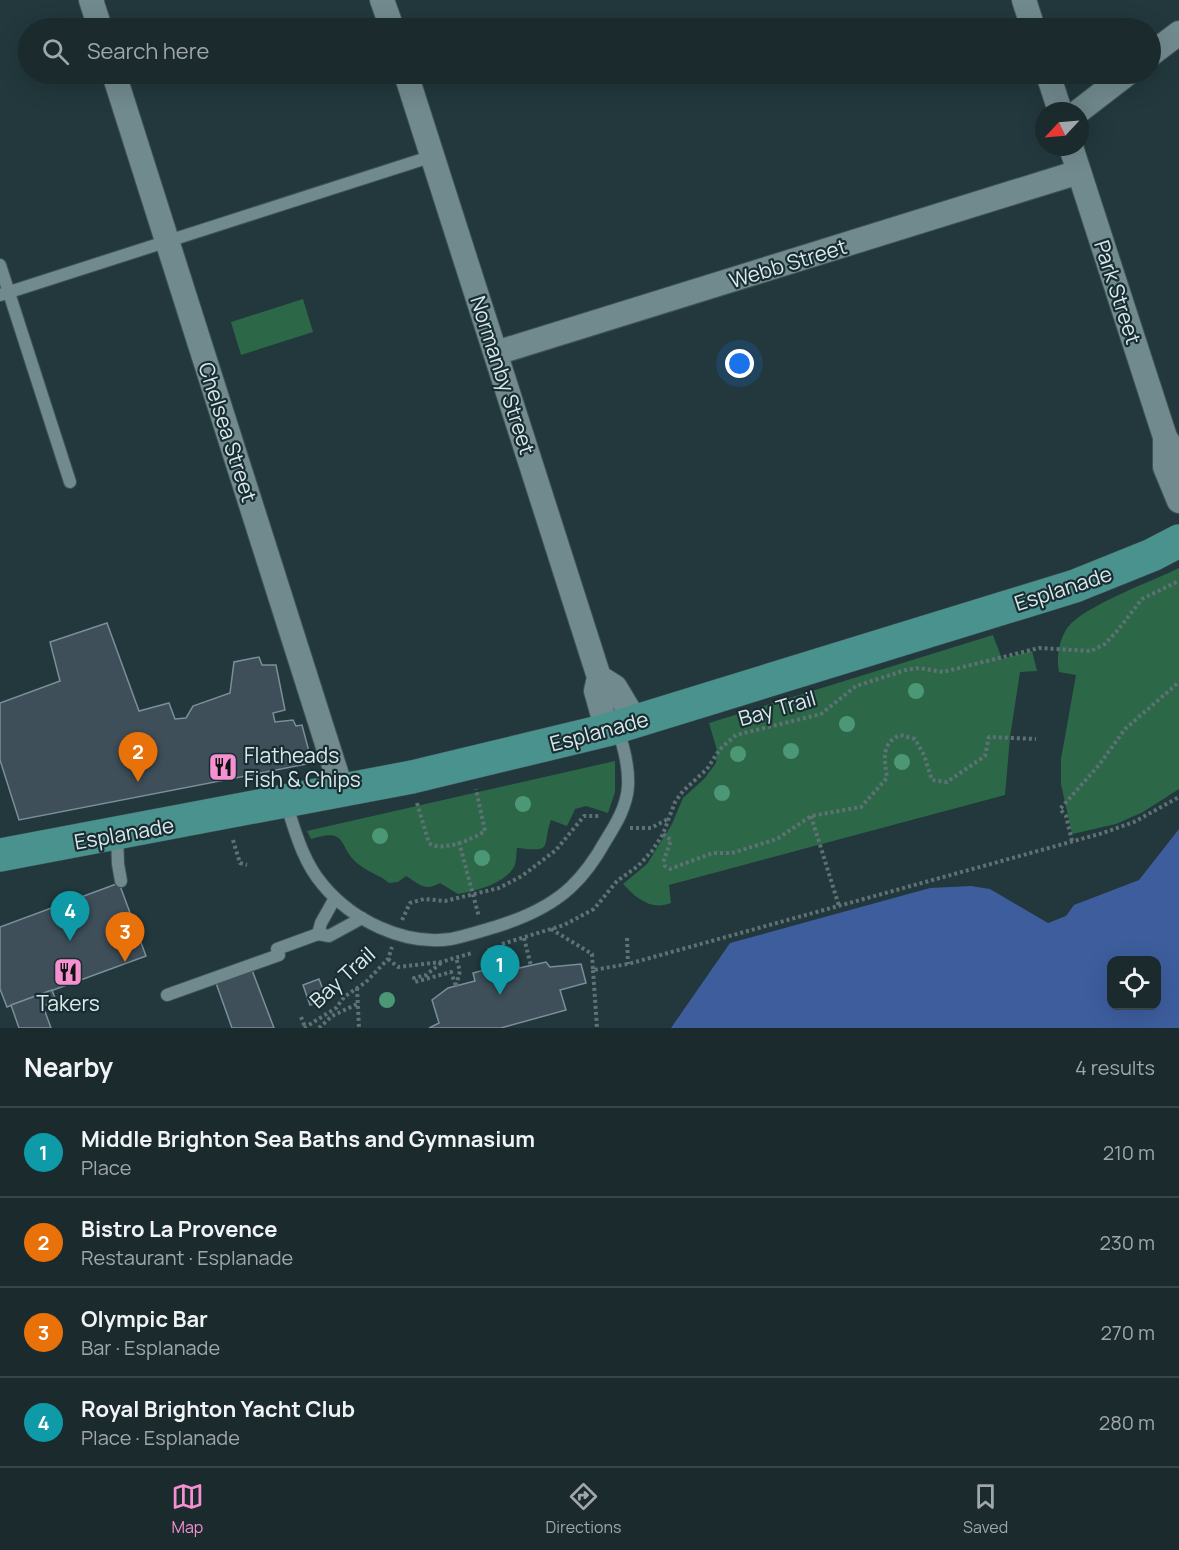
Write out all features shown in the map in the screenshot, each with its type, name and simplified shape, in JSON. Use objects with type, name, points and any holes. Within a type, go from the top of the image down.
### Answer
[{"type":"main road","name":"Esplanade","points":[[0,855],[286,803],[479,762],[620,727],[1075,586],[1152,555],[1179,541]]},
{"type":"street","points":[[91,0],[97,18]]},
{"type":"street","points":[[382,0],[388,18]]},
{"type":"street","points":[[1024,0],[1030,18]]},
{"type":"street","points":[[1161,47],[1179,33]]},
{"type":"street","name":"Chelsea Street","points":[[117,84],[342,791]]},
{"type":"street","name":"Normanby Street","points":[[409,84],[599,677],[596,691],[620,727]]},
{"type":"street","points":[[1051,84],[1057,102]]},
{"type":"street","points":[[1089,103],[1114,84]]},
{"type":"street","name":"Park Street","points":[[1074,156],[1165,437],[1179,460]]},
{"type":"street","name":"Webb Street","points":[[496,353],[1079,172]]},
{"type":"street","name":"Park Street","points":[[1165,437],[1165,467],[1179,501]]},
{"type":"lane","points":[[4,293],[433,156]]},
{"type":"lane","points":[[0,265],[4,293],[69,482]]},
{"type":"lane","points":[[286,803],[304,856],[321,884],[335,898],[362,918],[397,934],[427,940],[452,939],[523,917],[573,885],[592,865],[617,823],[628,785],[626,753],[620,727]]},
{"type":"lane","points":[[117,835],[121,881]]},
{"type":"lane","points":[[318,934],[321,923],[335,898]]},
{"type":"lane","points":[[167,995],[318,934],[329,936],[362,918]]},
{"type":"path","name":"Bay Trail","points":[[305,1028],[336,1008],[344,997],[388,958],[410,903],[473,895],[499,888],[537,865],[556,850],[584,816],[604,817],[638,829],[664,822],[683,791],[707,769],[720,748],[735,735],[821,714],[856,687],[906,670],[919,668],[943,672],[1040,648],[1091,651],[1105,644],[1118,631],[1142,600],[1179,581]]},
{"type":"path","points":[[1072,841],[1066,816],[1060,809],[1099,765],[1125,729],[1179,682]]},
{"type":"path","points":[[663,834],[671,840],[664,860],[665,866],[670,869],[713,853],[732,853],[777,839],[811,816],[861,807],[887,778],[885,748],[891,739],[900,735],[915,739],[924,755],[932,780],[947,782],[985,756],[989,737],[1036,739]]},
{"type":"path","points":[[417,803],[431,846],[437,847],[459,842],[485,831],[476,789]]},
{"type":"path","points":[[593,970],[628,964],[1072,841],[1134,822],[1179,797]]},
{"type":"path","points":[[811,816],[839,906]]},
{"type":"path","points":[[233,840],[240,862],[247,865]]},
{"type":"path","points":[[459,842],[480,920]]},
{"type":"path","points":[[551,929],[592,954],[597,1028]]},
{"type":"path","points":[[524,938],[531,966]]},
{"type":"path","points":[[627,938],[628,964]]},
{"type":"path","points":[[489,948],[495,967]]},
{"type":"path","points":[[441,962],[426,975],[414,978],[415,982],[452,972],[456,986],[460,971],[456,958]]},
{"type":"path","points":[[357,987],[359,1028]]},
{"type":"path","points":[[319,1028],[332,1016],[357,1004]]},
{"type":"path","points":[[301,1017],[305,1028]]},
{"type":"green space","points":[[303,299],[313,332],[241,355],[231,322]]},
{"type":"green space","points":[[1179,568],[1179,789],[1143,812],[1116,824],[1072,834],[1061,784],[1061,759],[1076,675],[1059,672],[1058,655],[1062,637],[1076,619],[1088,611]]},
{"type":"green space","points":[[993,635],[1002,659],[1032,651],[1037,671],[1020,672],[1010,737],[1005,795],[669,885],[671,903],[664,905],[644,902],[623,884],[647,864],[672,824],[683,798],[704,779],[716,763],[717,750],[709,723]]},
{"type":"green space","points":[[615,761],[615,792],[608,813],[586,806],[575,809],[567,826],[551,820],[546,842],[542,848],[517,848],[515,865],[504,878],[489,886],[465,893],[458,894],[440,883],[430,887],[422,886],[406,876],[398,882],[389,883],[353,859],[338,837],[332,835],[311,839],[307,831]]},
{"type":"water","points":[[1179,829],[1179,1028],[671,1028],[730,943],[930,888],[971,886],[990,889],[1048,923],[1066,916],[1074,905],[1139,880]]},
{"type":"building","points":[[107,623],[139,711],[169,703],[175,719],[186,718],[193,706],[230,693],[234,662],[259,657],[262,665],[276,665],[285,710],[273,713],[275,722],[293,720],[296,726],[302,725],[312,763],[19,820],[0,760],[0,703],[60,681],[50,642]]},
{"type":"building","points":[[119,883],[146,956],[7,1007],[0,989],[0,927]]},
{"type":"building","points":[[517,961],[519,968],[546,962],[550,967],[581,964],[586,983],[560,990],[566,1010],[501,1028],[429,1028],[439,1023],[432,1000],[448,988],[475,981],[473,973]]},
{"type":"building","points":[[252,970],[274,1028],[232,1028],[216,983]]},
{"type":"building","points":[[319,979],[327,1000],[310,1005],[303,985]]},
{"type":"building","points":[[52,990],[56,1001],[43,1006],[51,1028],[19,1028],[11,1005]]},
{"type":"place","name":"Flatheads Fish & Chips","points":[[223,767]]},
{"type":"place","name":"Bistro La Provence","points":[[138,782]]},
{"type":"place","name":"Royal Brighton Yacht Club","points":[[70,941]]},
{"type":"place","name":"Olympic Bar","points":[[125,962]]},
{"type":"place","name":"Takers","points":[[68,972]]},
{"type":"place","name":"Middle Brighton Sea Baths and Gymnasium","points":[[500,995]]}]
